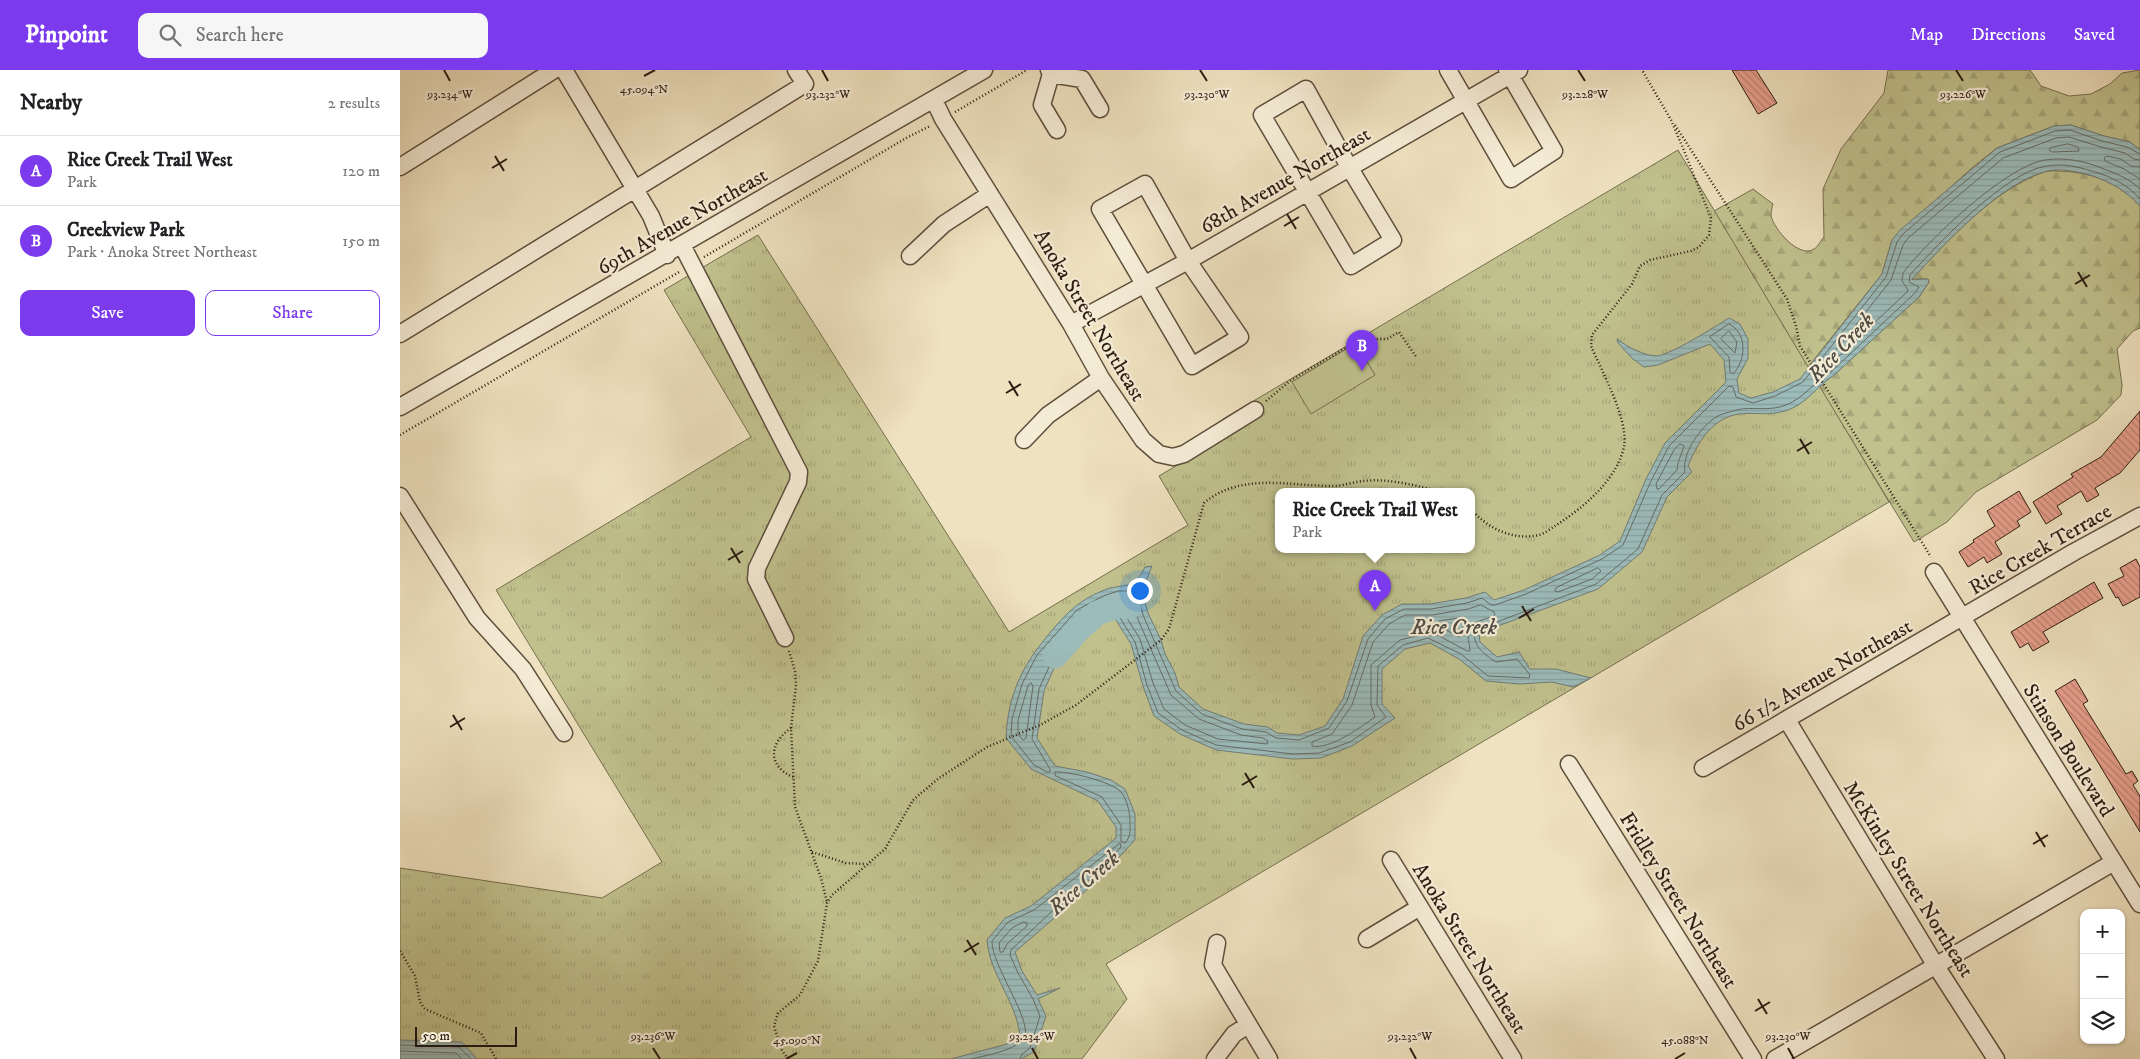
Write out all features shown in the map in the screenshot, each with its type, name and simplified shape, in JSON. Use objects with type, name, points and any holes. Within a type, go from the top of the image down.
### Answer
[{"type":"street","points":[[400,166],[554,70]]},
{"type":"street","points":[[564,70],[650,216],[667,255]]},
{"type":"street","points":[[400,334],[805,84],[796,70]]},
{"type":"street","name":"69th Avenue Northeast","points":[[400,407],[667,255],[984,70]]},
{"type":"street","points":[[1448,70],[1511,179],[1554,151],[1512,72]]},
{"type":"street","points":[[1057,130],[1042,105],[1050,72],[1082,79],[1100,109]]},
{"type":"street","name":"68th Avenue Northeast","points":[[1071,324],[1188,262],[1306,191],[1466,101],[1512,72]]},
{"type":"street","points":[[1306,89],[1349,168],[1393,240],[1351,266],[1262,115],[1306,89]]},
{"type":"street","name":"Anoka Street Northeast","points":[[934,100],[943,119],[1071,324],[1101,378],[1143,440],[1158,454],[1172,456],[1184,454],[1256,410]]},
{"type":"street","points":[[1145,184],[1188,262],[1240,337],[1192,366],[1144,285],[1100,210],[1145,184]]},
{"type":"street","points":[[910,256],[944,224],[990,194]]},
{"type":"street","points":[[682,245],[799,472],[798,482],[757,568],[756,580],[784,638]]},
{"type":"street","points":[[1024,440],[1048,415],[1101,378]]},
{"type":"street","points":[[400,496],[477,618],[523,669],[564,733]]},
{"type":"street","name":"Rice Creek Terrace","points":[[1962,618],[2074,552],[2140,516]]},
{"type":"street","name":"Stinson Boulevard","points":[[1934,572],[2140,904]]},
{"type":"street","name":"66 1/2 Avenue Northeast","points":[[1704,768],[1962,618]]},
{"type":"street","name":"McKinley Street Northeast","points":[[1787,720],[1936,966],[1996,1059]]},
{"type":"street","name":"Fridley Street Northeast","points":[[1569,764],[1753,1059]]},
{"type":"street","name":"Anoka Street Northeast","points":[[1390,860],[1513,1059]]},
{"type":"street","points":[[1775,1059],[2114,862]]},
{"type":"street","points":[[1367,940],[1420,907]]},
{"type":"street","points":[[1217,943],[1213,965],[1269,1059]]},
{"type":"street","points":[[1215,1059],[1234,1034],[1248,1025]]},
{"type":"path","points":[[952,114],[1027,70]]},
{"type":"path","points":[[1642,70],[1671,120],[1787,299],[1800,346],[1935,564],[1934,572]]},
{"type":"path","points":[[1475,514],[1479,518],[1508,535],[1540,536],[1592,498],[1617,467],[1624,445],[1623,420],[1591,346],[1592,335],[1632,284],[1640,266],[1650,260],[1691,251],[1699,247],[1709,235],[1711,218],[1671,120]]},
{"type":"path","points":[[400,434],[908,137],[933,125]]},
{"type":"path","points":[[1256,410],[1291,380],[1361,339],[1387,339],[1400,332],[1417,358]]},
{"type":"path","points":[[788,1059],[781,1049],[774,1026],[778,1013],[800,994],[818,961],[827,903],[832,895],[885,849],[913,800],[939,778],[987,747],[1040,725],[1076,705],[1161,640],[1169,629],[1204,504],[1215,494],[1261,482],[1335,486],[1364,481],[1416,484],[1429,488]]},
{"type":"path","points":[[784,638],[795,671],[796,686],[791,728],[795,807],[812,852],[827,903]]},
{"type":"path","points":[[791,728],[777,741],[773,750],[775,761],[779,767],[785,774],[794,778]]},
{"type":"path","points":[[812,852],[846,862],[867,864]]},
{"type":"path","points":[[400,951],[415,976],[420,1002],[425,1009],[481,1033],[496,1059]]},
{"type":"green space","points":[[1888,70],[2030,70],[2041,86],[2069,96],[2091,94],[2110,84],[2122,73],[2140,70],[2140,150],[2130,142],[2071,125],[2054,126],[1997,148],[1973,167],[1892,240],[1882,274],[1808,367],[1714,211],[1753,189],[1773,204],[1771,216],[1773,222],[1788,241],[1801,250],[1808,251],[1815,248],[1824,237],[1823,189],[1841,149],[1884,93]]},
{"type":"green space","points":[[1678,150],[1889,502],[1106,964],[1127,999],[1082,1059],[400,1059],[400,868],[602,898],[662,862],[496,590],[751,437],[664,290],[758,235],[1009,632],[1188,525],[1159,476],[1231,433],[1223,419]]},
{"type":"green space","points":[[2046,171],[2085,174],[2109,182],[2130,196],[2140,206],[2140,328],[2133,331],[2117,349],[2122,385],[2121,395],[2097,420],[1976,492],[1947,522],[1914,542],[1819,386],[1834,375],[1919,297],[1929,282],[1928,279],[1912,279],[1957,232],[1990,203],[2026,180]]},
{"type":"green space","points":[[1356,343],[1375,375],[1311,414],[1292,382]]},
{"type":"water","name":"Rice Creek","points":[[2071,125],[2130,142],[2140,150],[2140,206],[2124,192],[2106,182],[2093,176],[2069,171],[2056,170],[2044,172],[2026,179],[2009,189],[1973,217],[1912,279],[1928,279],[1929,282],[1919,297],[1805,400],[1785,411],[1729,416],[1707,432],[1688,466],[1692,472],[1667,497],[1642,552],[1598,589],[1479,633],[1480,642],[1497,657],[1519,652],[1530,669],[1556,669],[1591,678],[1573,687],[1552,682],[1520,684],[1486,681],[1459,659],[1430,643],[1405,649],[1382,669],[1382,704],[1395,718],[1352,746],[1321,758],[1293,759],[1216,750],[1180,734],[1154,716],[1131,644],[1114,617],[1097,613],[1077,630],[1058,659],[1044,691],[1037,738],[1055,766],[1087,772],[1111,780],[1125,789],[1135,814],[1135,840],[1097,881],[1015,952],[1022,971],[1037,995],[1060,988],[1038,999],[1046,1016],[1034,1052],[1021,1059],[951,1059],[1007,1044],[1020,1036],[1014,1011],[993,965],[987,940],[1005,918],[1031,906],[1116,838],[1116,827],[1098,801],[1031,769],[1006,738],[1010,706],[1019,678],[1043,641],[1075,606],[1102,591],[1132,583],[1141,575],[1145,567],[1152,566],[1142,591],[1148,613],[1175,673],[1179,687],[1203,709],[1244,724],[1268,727],[1277,733],[1299,735],[1325,726],[1343,699],[1363,636],[1382,615],[1402,604],[1430,604],[1466,598],[1485,592],[1494,600],[1524,590],[1600,555],[1620,541],[1646,479],[1665,443],[1726,382],[1724,360],[1710,344],[1658,365],[1644,367],[1633,359],[1618,343],[1617,339],[1635,350],[1646,354],[1662,355],[1704,334],[1729,318],[1740,324],[1748,339],[1748,358],[1737,379],[1739,393],[1751,398],[1773,392],[1800,379],[1882,274],[1892,240],[1900,230],[1997,148],[2054,126]]},
{"type":"water","points":[[400,1040],[462,1042],[477,1059],[400,1059]]},
{"type":"building","points":[[1732,70],[1756,70],[1777,103],[1758,114]]},
{"type":"building","points":[[2140,411],[2140,450],[2120,473],[2095,488],[2099,495],[2087,502],[2081,491],[2057,506],[2062,514],[2046,524],[2033,502],[2073,477],[2071,474],[2101,457]]},
{"type":"building","points":[[2019,491],[2031,512],[2017,521],[2020,526],[1995,542],[2002,554],[1987,563],[1984,557],[1968,567],[1959,552],[1974,542],[1973,540],[1995,526],[1987,511]]},
{"type":"building","points":[[2136,559],[2140,567],[2140,597],[2123,606],[2108,584],[2124,576],[2120,568]]},
{"type":"building","points":[[2094,582],[2103,598],[2043,632],[2049,642],[2033,651],[2028,643],[2020,648],[2011,632]]},
{"type":"building","points":[[2075,679],[2088,701],[2083,704],[2126,774],[2132,771],[2138,781],[2133,785],[2140,796],[2140,832],[2055,691]]},
{"type":"waterway","name":"Rice Creek","points":[[1055,656],[1078,630],[1097,613],[1124,604],[1129,607]]},
{"type":"place","name":"Creekview Park","points":[[1362,371]]},
{"type":"place","name":"Rice Creek Trail West","points":[[1375,611]]}]
